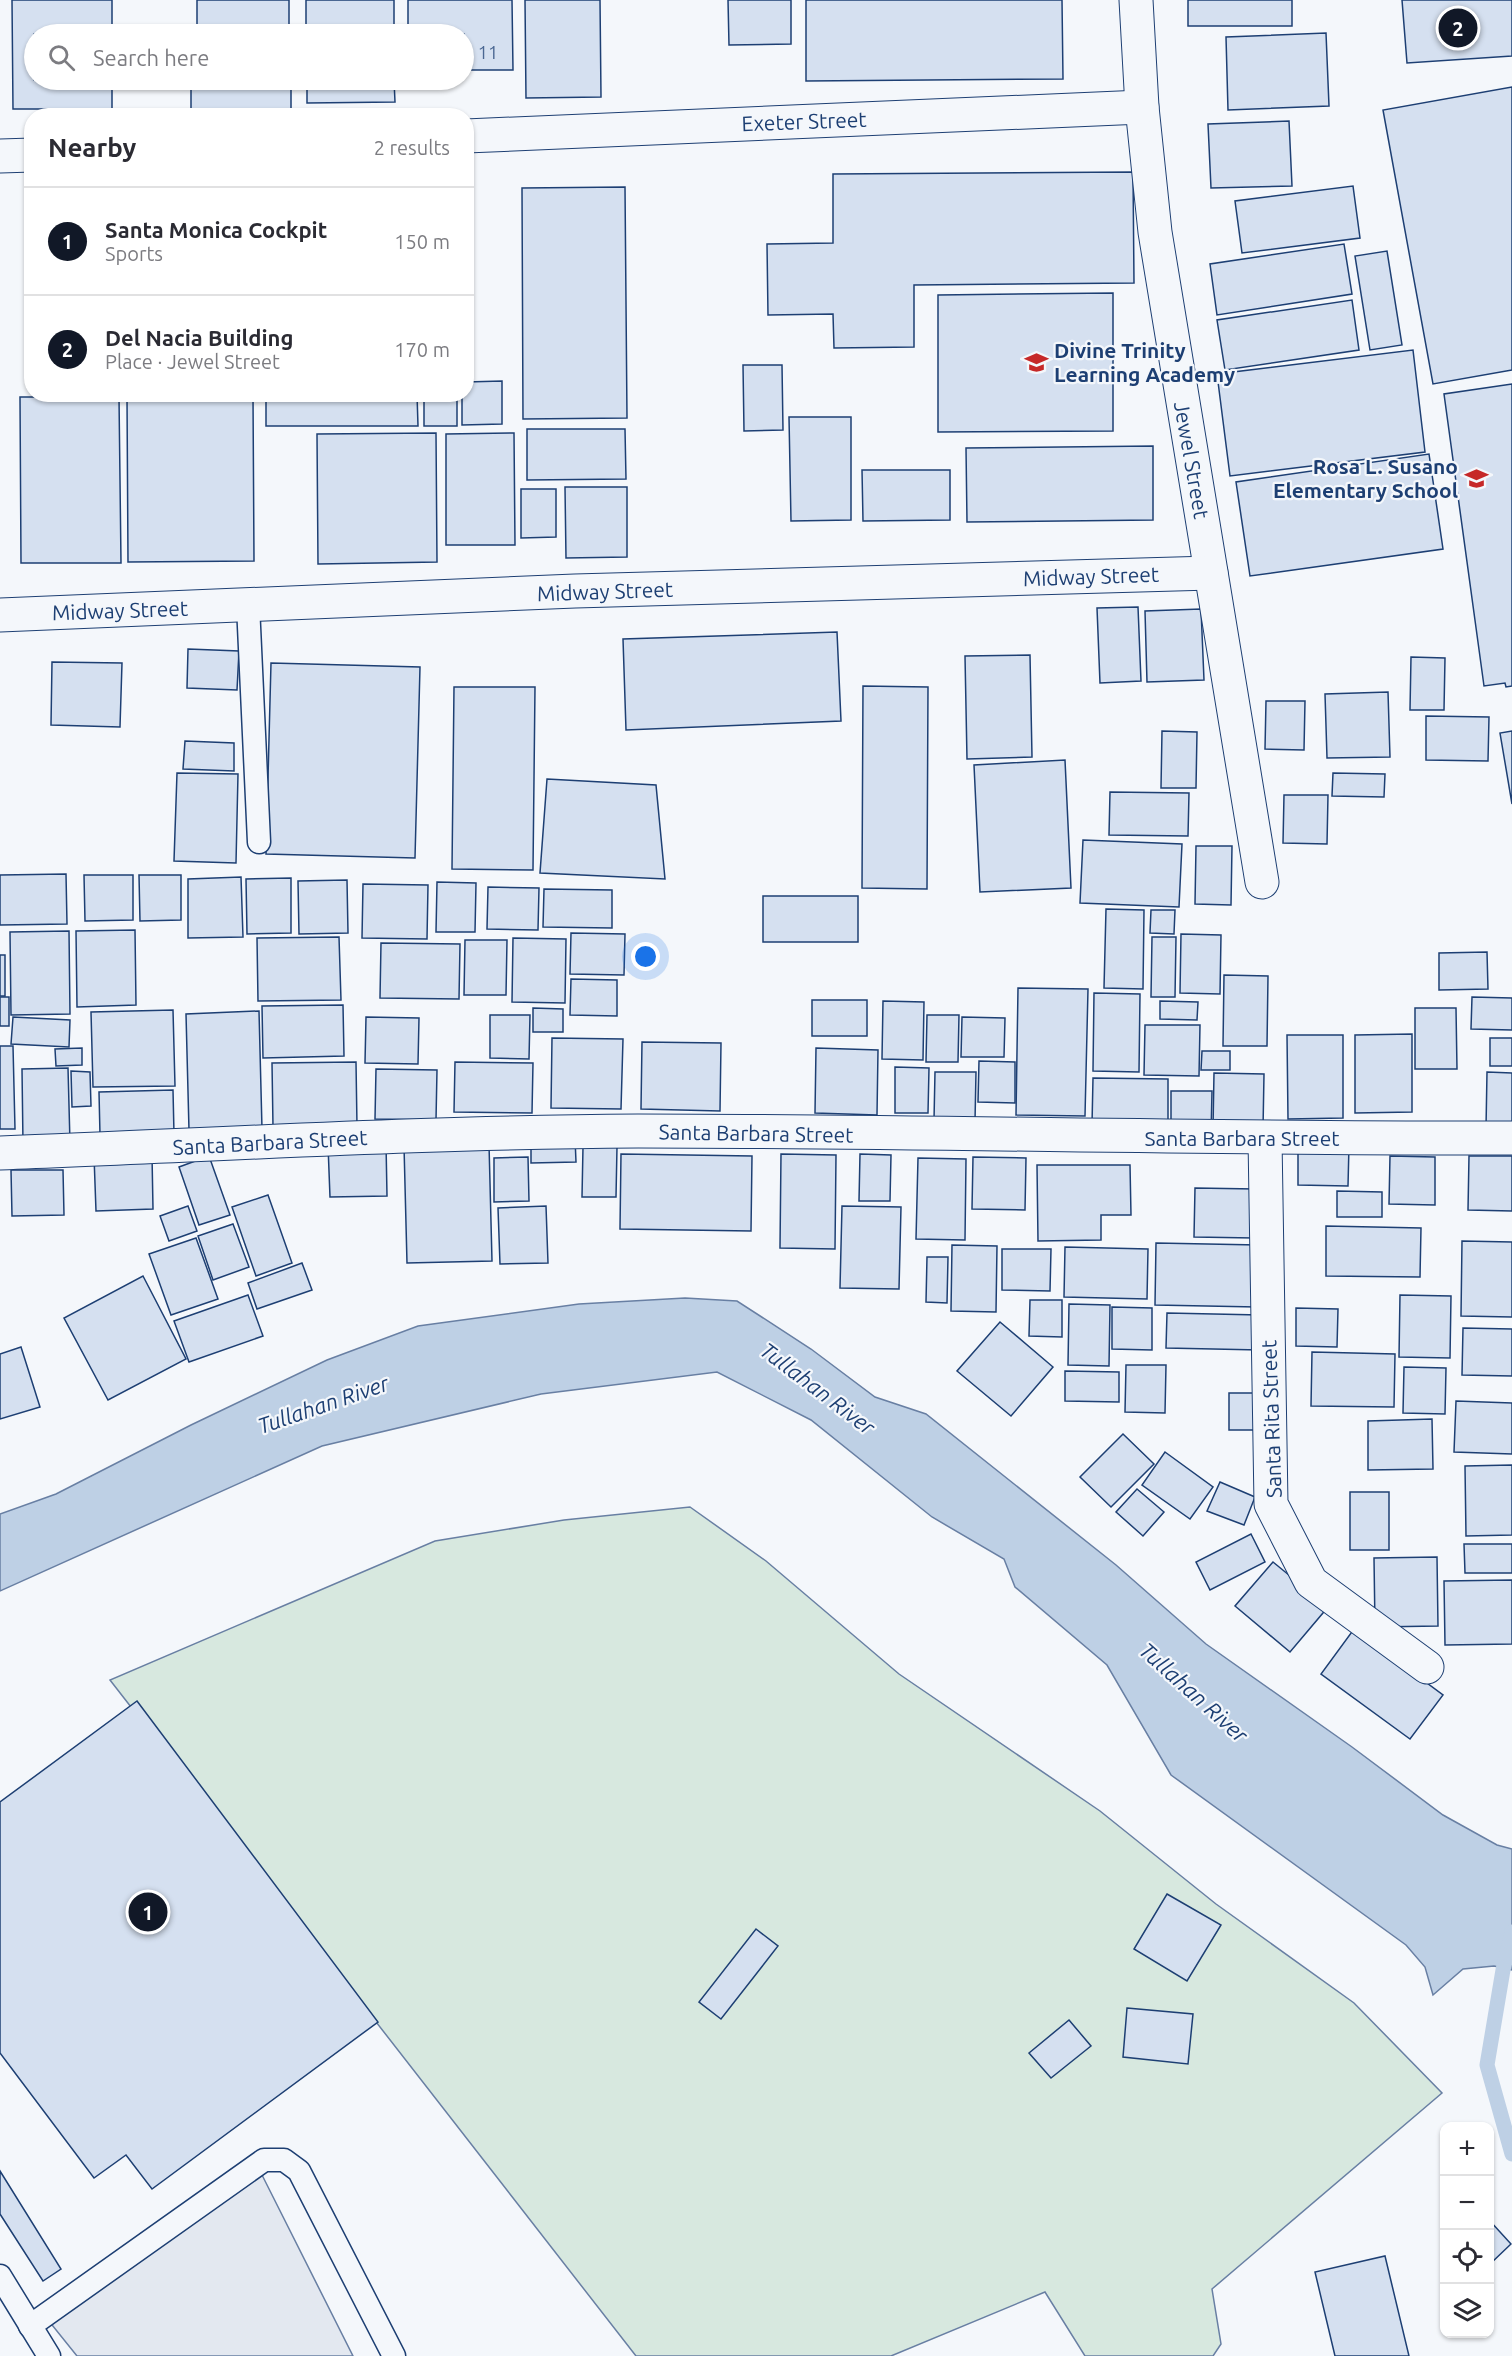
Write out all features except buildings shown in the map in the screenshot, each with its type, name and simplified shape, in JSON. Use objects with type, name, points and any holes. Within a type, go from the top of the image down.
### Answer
[{"type":"street","name":"Jewel Street","points":[[1136,0],[1142,107],[1157,243],[1262,882]]},
{"type":"street","name":"Exeter Street","points":[[474,136],[1142,107]]},
{"type":"street","points":[[0,156],[24,155]]},
{"type":"street","name":"Midway Street","points":[[0,615],[575,591],[1211,573]]},
{"type":"street","name":"Santa Barbara Street","points":[[0,1153],[364,1136],[638,1131],[1265,1139],[1512,1138]]},
{"type":"street","name":"Santa Rita Street","points":[[1265,1139],[1271,1504],[1311,1582],[1426,1667]]},
{"type":"lane","points":[[248,605],[259,842]]},
{"type":"lane","points":[[30,2326],[264,2160],[284,2160],[298,2171],[394,2356]]},
{"type":"lane","points":[[0,2277],[49,2356]]},
{"type":"shaded area","points":[[690,1507],[766,1561],[899,1674],[1100,1811],[1216,1904],[1354,2003],[1442,2093],[1212,2289],[1221,2344],[1213,2356],[1085,2356],[1045,2292],[891,2356],[636,2356],[110,1680],[435,1541],[564,1520]]},
{"type":"shaded area","points":[[259,2169],[353,2356],[77,2356],[40,2310]]},
{"type":"water","name":"Tullahan River","points":[[685,1298],[737,1301],[811,1349],[875,1397],[926,1414],[1116,1565],[1206,1644],[1352,1747],[1443,1815],[1497,1845],[1512,1849],[1512,1970],[1494,1966],[1463,1969],[1433,1995],[1425,1967],[1406,1945],[1171,1775],[1107,1665],[1015,1587],[1004,1559],[932,1517],[811,1420],[717,1372],[541,1394],[322,1446],[0,1591],[0,1514],[56,1494],[191,1425],[327,1360],[418,1326],[579,1304]]},
{"type":"waterway","points":[[1512,1932],[1503,1970],[1487,2065],[1512,2154]]},
{"type":"place","name":"Del Nacia Building","points":[[1458,28]]},
{"type":"place","name":"Divine Trinity Learning Academy","points":[[1036,362]]},
{"type":"place","name":"Rosa L. Susano Elementary School","points":[[1476,478]]},
{"type":"place","name":"Santa Monica Cockpit","points":[[148,1912]]}]
